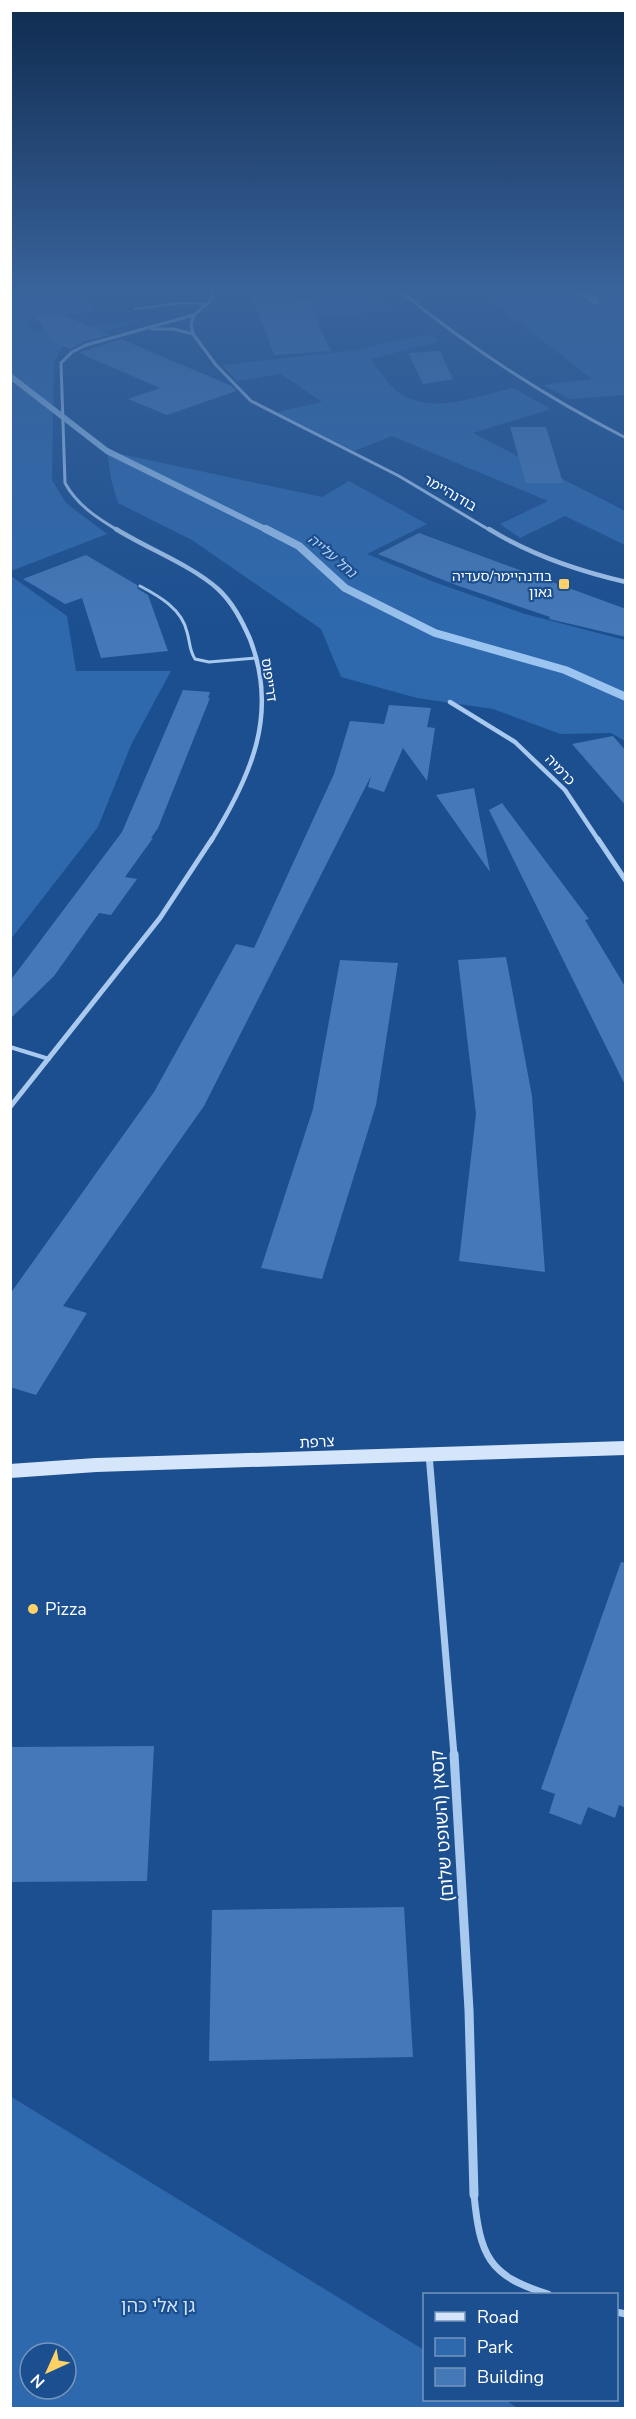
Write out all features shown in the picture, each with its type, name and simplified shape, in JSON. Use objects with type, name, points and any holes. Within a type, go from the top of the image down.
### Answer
[{"type":"street","name":"דרייפוס","points":[[10,1107],[162,917],[221,826],[244,778],[258,736],[263,704],[256,658],[243,619],[228,599],[198,576],[96,517],[77,502],[66,485],[63,403]]},
{"type":"street","name":"בודנהיימר","points":[[255,403],[399,476],[510,542],[583,572],[626,582]]},
{"type":"street","points":[[560,403],[626,438]]},
{"type":"street","name":"כרמיה","points":[[450,702],[514,742],[565,790],[626,881]]},
{"type":"street","name":"צרפת","points":[[10,1470],[96,1465],[626,1448]]},
{"type":"street","name":"קסאן (השופט שלום)","points":[[429,1454],[458,1800],[472,2080],[474,2195]]},
{"type":"lane","points":[[140,585],[166,601],[180,616],[186,627],[190,652],[195,659],[209,662],[256,658]]},
{"type":"lane","points":[[10,1047],[49,1059]]},
{"type":"lane","points":[[474,2195],[477,2228],[494,2268],[511,2281],[543,2293]]},
{"type":"green space","points":[[11,403],[53,403],[52,480],[66,503],[107,534],[11,571]]},
{"type":"green space","points":[[318,403],[540,403],[551,409],[473,433],[625,511],[625,545],[565,516],[520,538],[500,524],[548,501],[392,436],[354,451],[277,412]]},
{"type":"green space","points":[[107,451],[322,497],[349,481],[427,524],[367,554],[434,582],[525,614],[625,640],[625,741],[611,733],[560,734],[493,709],[417,698],[341,677],[321,629],[192,540],[118,503],[111,479]]},
{"type":"green space","points":[[11,576],[67,616],[76,671],[171,671],[131,745],[98,827],[11,939]]},
{"type":"green space","name":"גן אלי כהן","points":[[10,2096],[423,2349],[423,2401],[507,2401],[517,2408],[11,2408]]},
{"type":"building","points":[[137,403],[202,403],[167,415]]},
{"type":"building","points":[[510,427],[546,427],[563,483],[526,483]]},
{"type":"building","points":[[419,533],[626,609],[626,637],[549,619],[550,617],[456,585],[378,554]]},
{"type":"building","points":[[86,555],[137,585],[138,589],[148,595],[168,651],[101,658],[82,598],[65,604],[23,579]]},
{"type":"building","points":[[183,690],[210,692],[208,698],[210,698],[158,828],[125,877],[137,879],[111,915],[99,913],[54,976],[10,1019],[10,981],[122,832]]},
{"type":"building","points":[[389,705],[431,708],[427,727],[435,728],[427,781],[403,748],[384,792],[368,787],[371,776],[204,1106],[63,1306],[87,1313],[36,1395],[10,1387],[10,1294],[154,1092],[236,944],[254,948],[334,774],[350,721],[384,724]]},
{"type":"building","points":[[613,736],[626,751],[626,806],[572,744]]},
{"type":"building","points":[[474,788],[490,872],[436,795]]},
{"type":"building","points":[[502,803],[589,919],[585,920],[626,988],[626,1087],[489,810]]},
{"type":"building","points":[[506,957],[532,1096],[545,1272],[459,1261],[476,1114],[458,960]]},
{"type":"building","points":[[340,960],[398,963],[376,1105],[322,1279],[261,1268],[313,1109]]},
{"type":"building","points":[[621,1562],[626,1563],[626,1808],[619,1805],[615,1818],[588,1807],[581,1825],[549,1813],[555,1794],[541,1789]]},
{"type":"building","points":[[154,1746],[147,1881],[10,1882],[10,1747]]},
{"type":"building","points":[[404,1907],[413,2057],[209,2061],[212,1910]]},
{"type":"waterway","name":"נחל עלייה","points":[[45,403],[107,451],[269,531]]},
{"type":"waterway","name":"נחל עלייה","points":[[266,529],[299,546],[345,588],[435,633],[565,670],[626,697]]},
{"type":"place","name":"בודנהיימר/סעדיה גאון","points":[[564,584]]},
{"type":"place","name":"Pizza","points":[[33,1609]]}]
